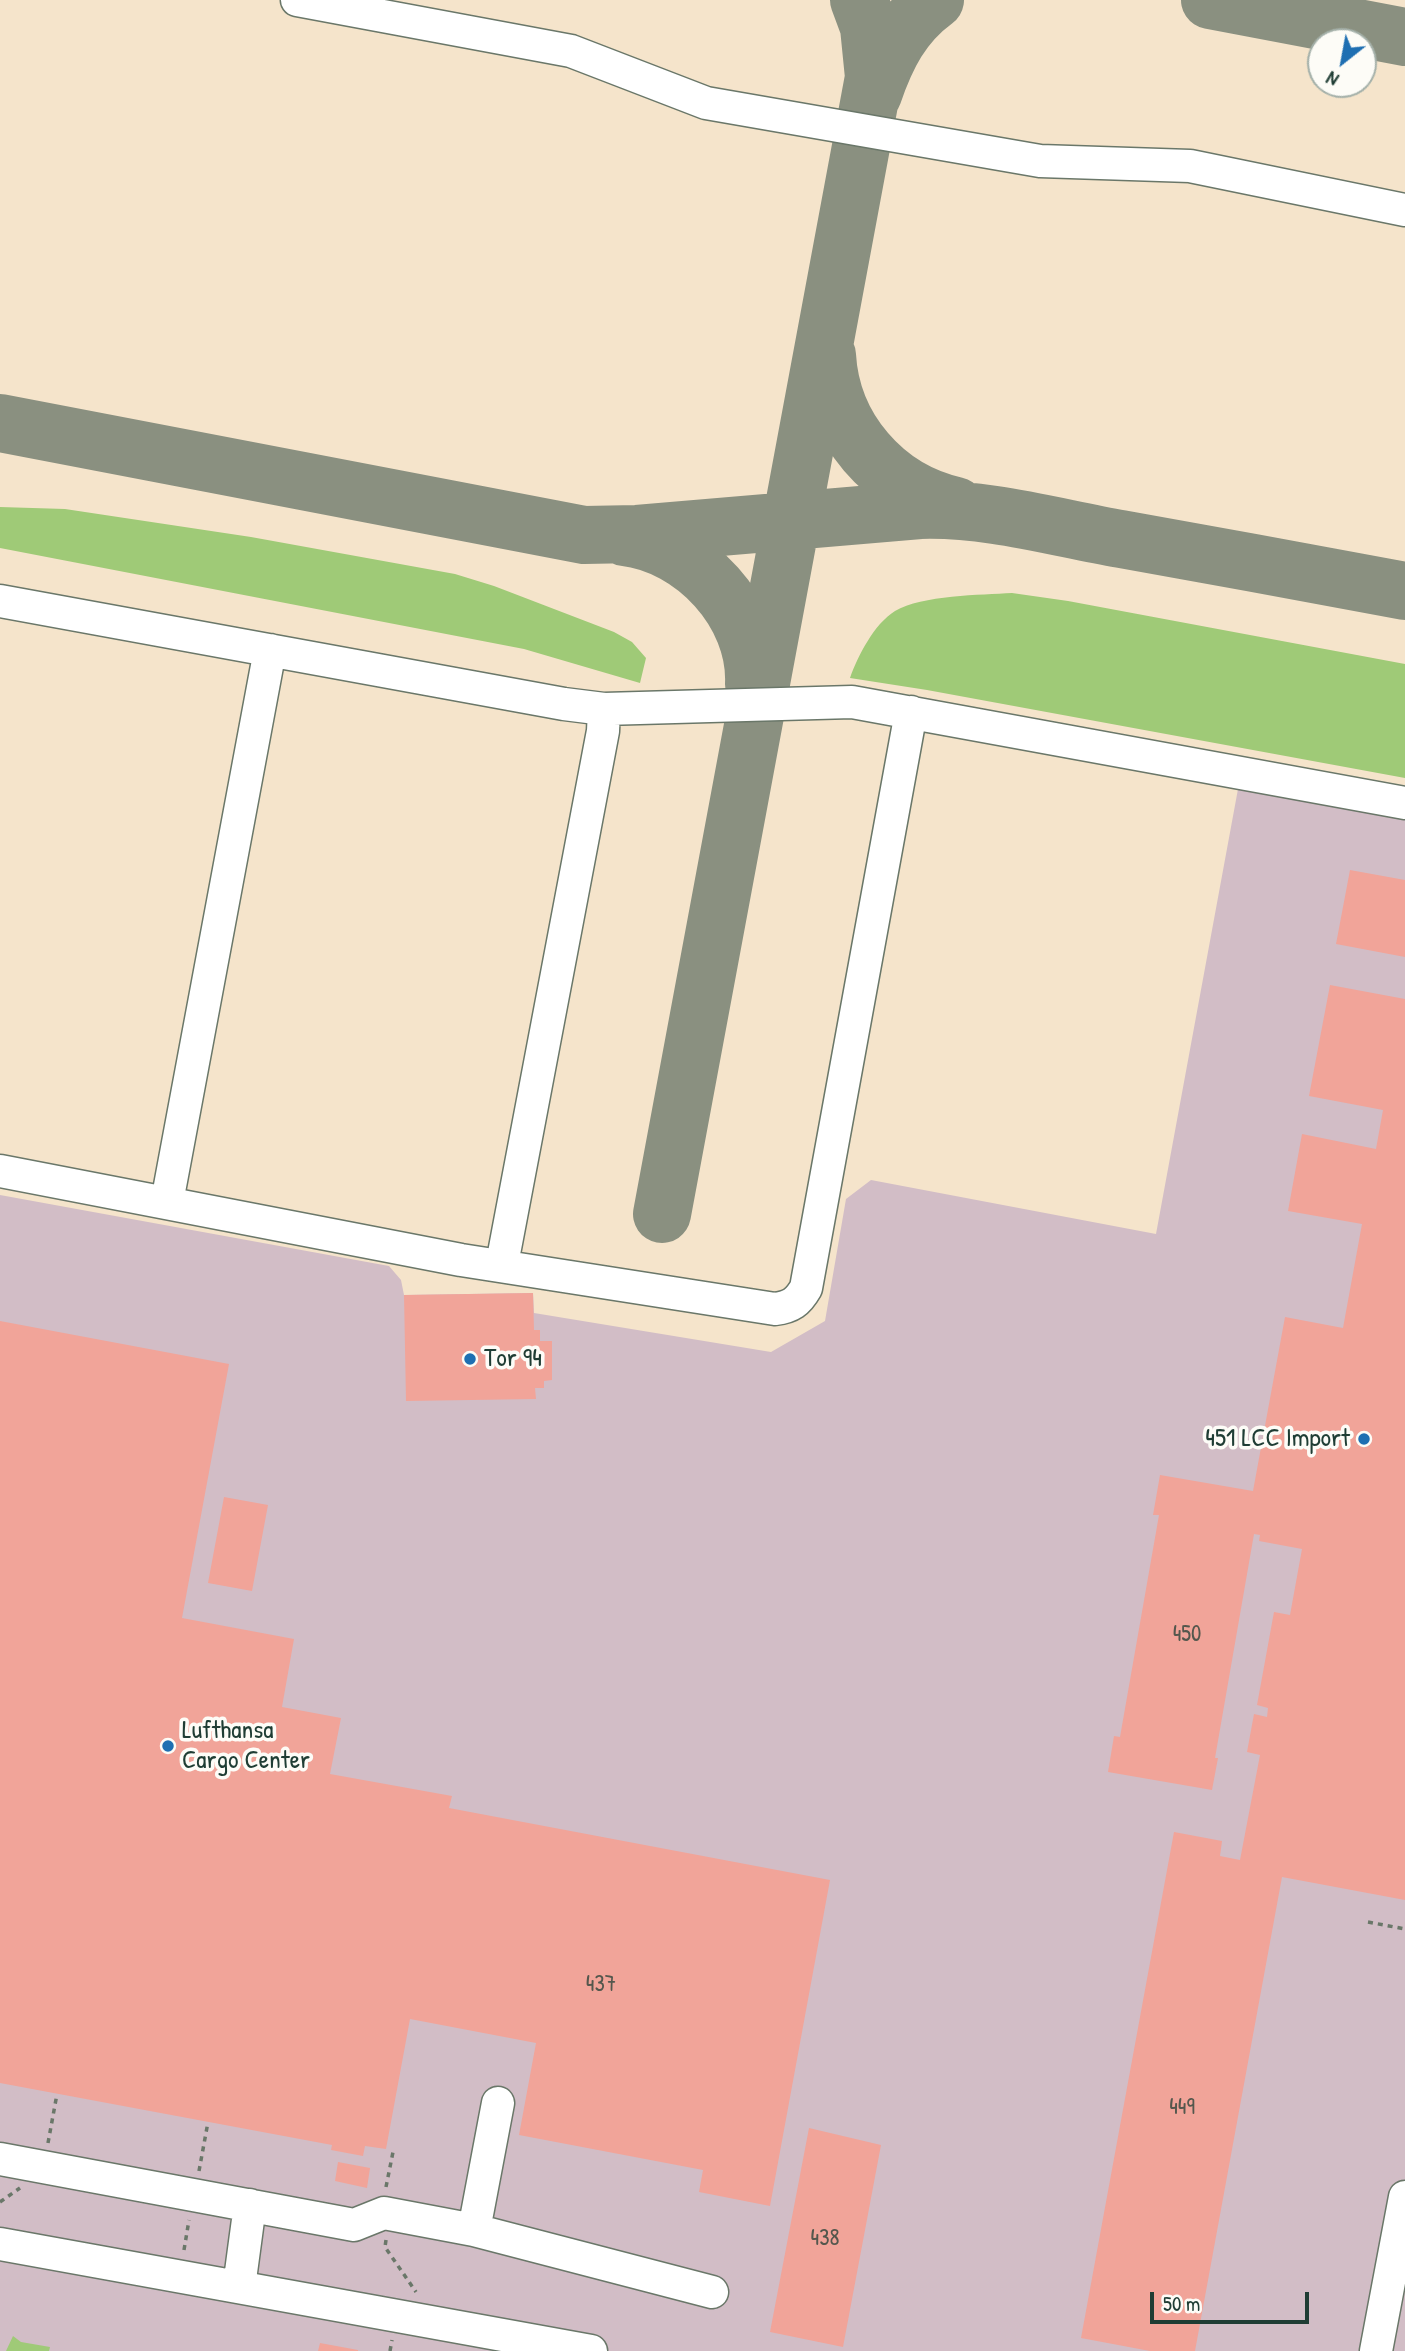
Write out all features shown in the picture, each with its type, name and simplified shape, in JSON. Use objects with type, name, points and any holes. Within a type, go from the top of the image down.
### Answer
[{"type":"lane","points":[[298,0],[571,51],[706,103],[1040,161],[1190,166],[1405,209]]},
{"type":"lane","points":[[0,601],[564,704],[604,709],[852,702],[1405,803]]},
{"type":"lane","points":[[167,1202],[270,650]]},
{"type":"lane","points":[[502,1264],[596,766],[604,709]]},
{"type":"lane","points":[[0,1171],[448,1257],[775,1309],[789,1307],[799,1300],[806,1288],[911,712]]},
{"type":"lane","points":[[474,2230],[498,2103]]},
{"type":"lane","points":[[0,2159],[354,2225],[384,2213],[391,2214],[474,2230],[712,2292]]},
{"type":"lane","points":[[1376,2351],[1405,2197]]},
{"type":"lane","points":[[239,2287],[250,2205]]},
{"type":"lane","points":[[0,2244],[591,2351]]},
{"type":"path","points":[[1368,1922],[1405,1929]]},
{"type":"path","points":[[393,2152],[386,2192],[394,2193],[384,2247],[425,2306],[423,2320]]},
{"type":"path","points":[[390,2351],[393,2338]]},
{"type":"shaded area","points":[[1238,789],[1405,820],[1405,2351],[0,2351],[0,1195],[389,1266],[401,1280],[404,1295],[533,1293],[534,1313],[771,1352],[825,1321],[846,1199],[871,1180],[1156,1234]]},
{"type":"green space","points":[[0,507],[65,509],[251,537],[455,574],[614,632],[632,642],[646,658],[640,683],[524,649],[0,548]]},
{"type":"green space","points":[[1012,593],[1405,664],[1405,778],[850,678],[874,632],[895,611],[936,599]]},
{"type":"green space","points":[[13,2336],[21,2342],[50,2347],[49,2351],[6,2351]]},
{"type":"building","points":[[1350,870],[1405,880],[1405,957],[1336,944]]},
{"type":"building","points":[[1330,985],[1405,999],[1405,1900],[1282,1877],[1195,2351],[1150,2351],[1081,2338],[1174,1832],[1222,1841],[1220,1856],[1240,1860],[1260,1755],[1247,1752],[1254,1714],[1267,1717],[1268,1708],[1257,1705],[1274,1612],[1290,1615],[1302,1549],[1259,1541],[1260,1535],[1254,1534],[1215,1758],[1218,1758],[1212,1790],[1108,1772],[1114,1736],[1120,1737],[1159,1515],[1153,1515],[1160,1475],[1253,1491],[1285,1317],[1343,1328],[1362,1224],[1288,1211],[1302,1134],[1376,1149],[1383,1110],[1309,1096]]},
{"type":"building","name":"Tor 94","points":[[533,1293],[534,1330],[540,1330],[540,1341],[552,1341],[552,1380],[544,1381],[544,1388],[535,1388],[536,1399],[406,1401],[404,1295]]},
{"type":"building","name":"Lufthansa Cargo Center","points":[[0,1321],[229,1364],[182,1618],[294,1639],[282,1707],[341,1718],[330,1774],[452,1796],[449,1808],[830,1880],[770,2206],[699,2192],[703,2170],[519,2135],[536,2043],[410,2019],[386,2149],[365,2146],[363,2156],[331,2150],[332,2145],[0,2083]]},
{"type":"building","points":[[224,1497],[268,1505],[252,1591],[208,1583]]},
{"type":"building","points":[[809,2128],[881,2145],[843,2347],[770,2332]]},
{"type":"building","points":[[338,2162],[370,2168],[367,2188],[335,2181]]},
{"type":"building","points":[[320,2343],[358,2350],[358,2351],[318,2351]]},
{"type":"taxiway","points":[[662,1214],[874,77],[869,27],[859,0]]},
{"type":"taxiway","points":[[873,94],[904,30],[935,0]]},
{"type":"taxiway","points":[[1210,0],[1405,37]]},
{"type":"taxiway","points":[[827,355],[831,382],[839,407],[866,452],[906,486],[930,498],[956,506]]},
{"type":"taxiway","points":[[0,423],[584,535],[637,534],[946,510],[1021,519],[1405,591]]},
{"type":"taxiway","points":[[624,537],[650,543],[674,553],[697,568],[716,587],[733,608],[745,632],[752,658],[754,684]]},
{"type":"place","name":"Tor 94","points":[[470,1359]]},
{"type":"place","name":"451 LCC Import","points":[[1364,1439]]},
{"type":"place","name":"Lufthansa Cargo Center","points":[[168,1746]]}]
